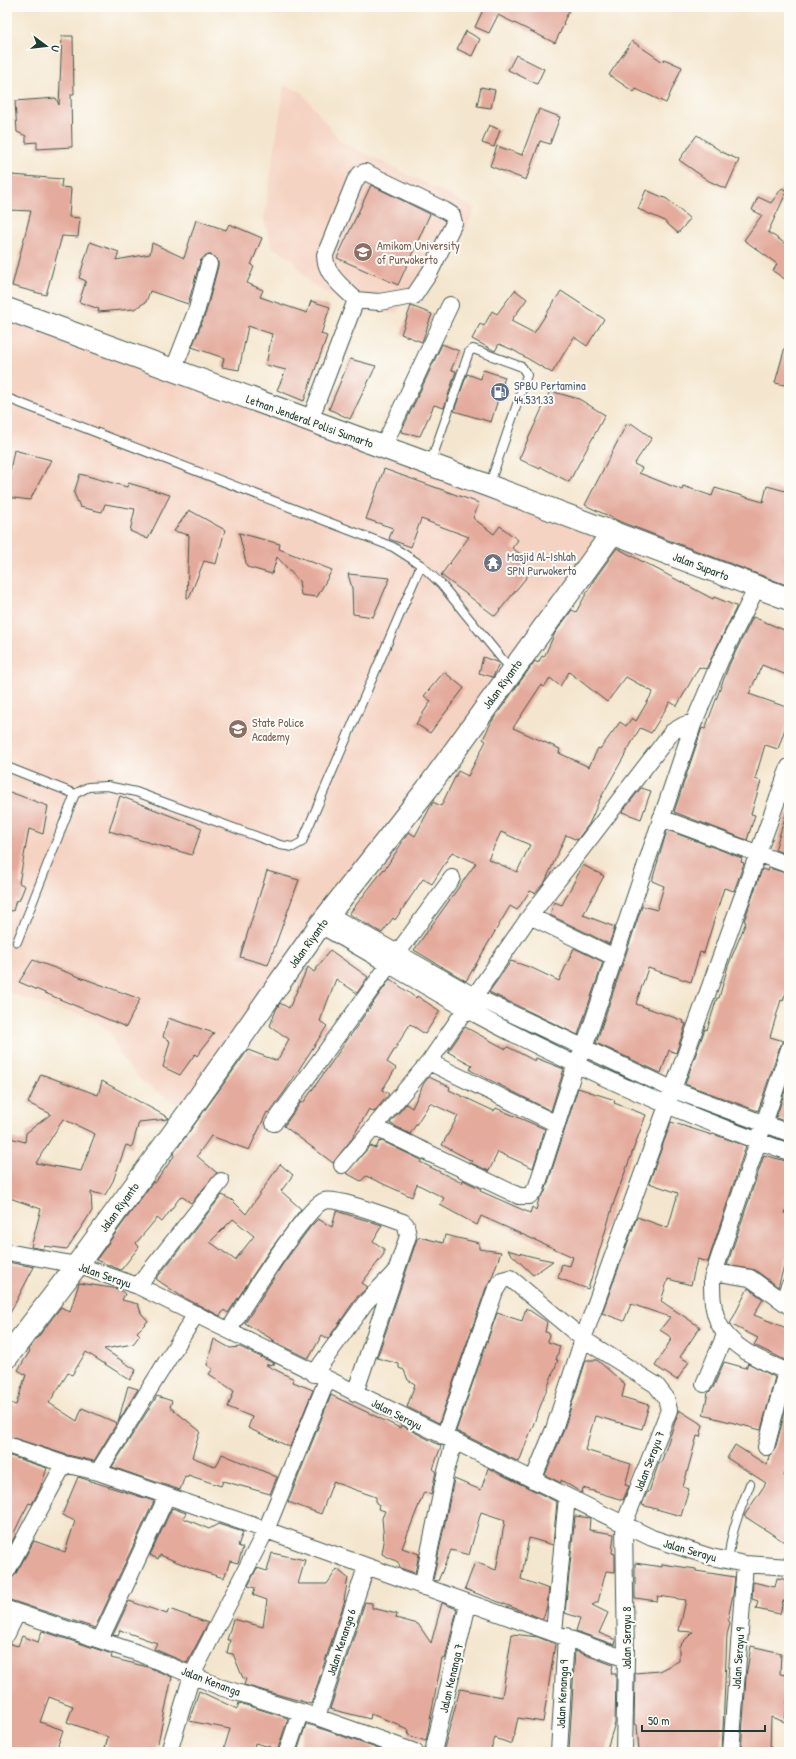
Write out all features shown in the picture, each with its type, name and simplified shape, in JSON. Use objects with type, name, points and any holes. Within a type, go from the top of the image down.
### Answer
[{"type":"street","points":[[365,172],[452,214],[454,223],[430,272],[414,296],[379,302],[356,300],[328,270],[325,263],[325,254],[355,181],[360,174],[365,172]]},
{"type":"street","points":[[173,370],[197,309],[209,264]]},
{"type":"street","points":[[310,420],[356,300]]},
{"type":"street","points":[[384,448],[450,305]]},
{"type":"street","name":"Letnan Jenderal Polisi Sumarto","points":[[7,310],[613,532]]},
{"type":"street","name":"Jalan Suparto","points":[[613,532],[789,599]]},
{"type":"street","name":"Jalan Riyanto","points":[[7,1357],[77,1265],[188,1113],[324,919],[427,788],[613,532]]},
{"type":"street","points":[[374,1127],[519,1196],[529,1196],[536,1189],[576,1064],[584,1048],[694,722],[720,661],[757,587]]},
{"type":"street","points":[[342,1165],[429,1062],[530,916],[672,732],[684,725],[694,722]]},
{"type":"street","points":[[533,1480],[554,1430],[582,1339],[674,1090],[789,767]]},
{"type":"street","points":[[661,818],[789,865]]},
{"type":"street","points":[[274,1123],[452,878]]},
{"type":"street","points":[[530,916],[614,957]]},
{"type":"street","points":[[324,919],[576,1064],[667,1106],[789,1152]]},
{"type":"street","points":[[470,1003],[584,1048],[674,1090],[789,1133]]},
{"type":"street","points":[[766,1447],[788,1372],[750,1354],[725,1335],[717,1319],[712,1301],[712,1279],[789,1049]]},
{"type":"street","points":[[429,1062],[557,1124]]},
{"type":"street","points":[[138,1286],[221,1181]]},
{"type":"street","points":[[229,1330],[268,1270],[308,1214],[323,1201],[340,1202],[403,1222],[406,1225],[408,1236],[355,1392]]},
{"type":"street","name":"Jalan Serayu","points":[[7,1252],[77,1265],[138,1286],[321,1377],[355,1392],[449,1440],[652,1538],[674,1546],[729,1561],[745,1564],[789,1567]]},
{"type":"street","points":[[169,1752],[192,1675],[266,1530],[321,1377],[365,1303],[396,1271]]},
{"type":"street","points":[[714,1272],[750,1278],[786,1303],[789,1286]]},
{"type":"street","points":[[422,1587],[445,1475],[449,1440],[495,1291],[502,1280],[510,1278],[582,1339]]},
{"type":"street","points":[[98,1472],[196,1314]]},
{"type":"street","points":[[704,1384],[725,1335]]},
{"type":"street","name":"Jalan Serayu 7","points":[[582,1339],[656,1384],[666,1398],[669,1410],[624,1524]]},
{"type":"street","points":[[7,1444],[64,1464],[98,1472],[266,1530],[468,1604],[560,1634],[626,1659]]},
{"type":"street","points":[[7,1571],[64,1464]]},
{"type":"street","points":[[100,1640],[167,1496]]},
{"type":"street","name":"Jalan Kenanga 9","points":[[559,1752],[560,1634],[567,1497]]},
{"type":"street","name":"Jalan Serayu 8","points":[[624,1524],[626,1659],[624,1752]]},
{"type":"street","name":"Jalan Serayu 9","points":[[731,1752],[745,1564]]},
{"type":"street","name":"Jalan Kenanga 6","points":[[317,1717],[366,1567]]},
{"type":"street","name":"Jalan Kenanga 7","points":[[433,1752],[468,1604]]},
{"type":"street","points":[[7,1634],[12,1611]]},
{"type":"street","name":"Jalan Kenanga","points":[[12,1611],[141,1654],[192,1675],[415,1752]]},
{"type":"street","points":[[287,1752],[300,1713]]},
{"type":"lane","points":[[430,464],[469,352],[473,349],[522,367],[527,375],[489,486]]},
{"type":"lane","points":[[7,398],[392,547],[421,565],[441,584],[502,659],[513,670]]},
{"type":"lane","points":[[17,942],[75,794],[88,787],[107,786],[129,791],[280,845],[293,847],[302,842],[421,565]]},
{"type":"lane","points":[[7,767],[75,794]]},
{"type":"lane","points":[[729,1561],[729,1548],[733,1533],[750,1484]]},
{"type":"shaded area","name":"Amikom University of Purwokerto","points":[[284,86],[301,91],[340,141],[475,208],[467,228],[453,246],[430,267],[397,313],[364,311],[324,412],[306,405],[347,305],[309,282],[291,258],[272,247],[264,220]]},
{"type":"shaded area","name":"State Police Academy","points":[[7,309],[613,532],[188,1113],[140,1080],[120,1055],[111,1033],[93,1018],[54,1008],[7,992]]},
{"type":"building","points":[[482,7],[571,7],[555,43],[498,15],[489,33],[475,27],[484,8]]},
{"type":"building","points":[[466,31],[480,39],[472,56],[457,49]]},
{"type":"building","points":[[62,36],[73,36],[74,94],[71,94],[72,147],[37,149],[37,142],[26,143],[26,136],[17,132],[15,101],[56,98],[59,105]]},
{"type":"building","points":[[632,41],[663,62],[664,59],[682,67],[666,103],[636,89],[634,92],[609,75]]},
{"type":"building","points":[[516,55],[544,69],[537,84],[508,70]]},
{"type":"building","points":[[481,87],[495,90],[491,108],[477,106]]},
{"type":"building","points":[[539,109],[560,117],[550,144],[540,141],[526,180],[490,166],[497,146],[522,155]]},
{"type":"building","points":[[489,125],[500,130],[494,147],[482,143]]},
{"type":"building","points":[[697,135],[722,152],[739,160],[726,189],[709,181],[679,160]]},
{"type":"building","points":[[12,175],[62,179],[61,187],[71,188],[69,217],[80,218],[78,237],[62,236],[46,295],[12,286],[31,211],[9,210]]},
{"type":"building","points":[[371,185],[430,214],[398,285],[337,258]]},
{"type":"building","points":[[782,188],[787,191],[768,232],[789,246],[789,282],[773,271],[777,264],[744,240],[762,215],[752,210],[758,197],[771,203]]},
{"type":"building","points":[[646,190],[667,199],[690,219],[678,233],[663,220],[638,209]]},
{"type":"building","points":[[196,220],[226,230],[229,224],[262,238],[251,265],[254,267],[247,283],[263,290],[260,297],[307,313],[311,301],[330,307],[321,334],[327,336],[304,401],[277,390],[286,370],[266,365],[272,334],[248,326],[239,370],[222,367],[224,358],[192,347],[206,312],[218,266],[218,261],[212,255],[206,255],[200,261],[188,304],[150,291],[146,302],[134,309],[98,312],[99,309],[79,302],[86,281],[79,278],[90,242],[119,252],[116,260],[150,254],[152,243],[184,258]]},
{"type":"building","points":[[515,290],[527,299],[511,321],[534,333],[561,291],[604,319],[587,346],[574,337],[552,373],[513,350],[499,344],[495,351],[472,339],[480,324],[484,326],[492,311],[497,314]]},
{"type":"building","points":[[411,306],[432,314],[422,342],[401,334]]},
{"type":"building","points":[[442,344],[459,351],[451,370],[456,371],[444,408],[434,405],[420,436],[401,432]]},
{"type":"building","points":[[785,347],[789,348],[789,386],[775,383]]},
{"type":"building","points":[[350,359],[376,366],[350,419],[329,409]]},
{"type":"building","points":[[483,370],[505,377],[491,422],[454,411],[467,374],[481,379]]},
{"type":"building","points":[[550,391],[579,399],[605,415],[569,482],[541,467],[540,469],[519,459]]},
{"type":"building","points":[[627,423],[630,425],[631,423],[652,438],[634,464],[642,468],[639,473],[682,490],[683,486],[712,496],[715,488],[763,502],[767,486],[789,492],[789,586],[621,522],[585,505]]},
{"type":"building","points":[[14,450],[51,460],[30,500],[7,497],[7,486]]},
{"type":"building","points":[[384,469],[479,503],[473,518],[494,534],[500,526],[518,540],[512,548],[528,559],[522,567],[530,573],[495,616],[441,575],[469,537],[421,519],[411,547],[389,539],[393,528],[366,519]]},
{"type":"building","points":[[80,474],[127,487],[128,483],[170,495],[148,539],[130,531],[135,509],[105,504],[102,512],[80,507],[74,493]]},
{"type":"building","points":[[189,510],[225,530],[216,564],[204,561],[189,598],[187,598],[189,535],[174,531]]},
{"type":"building","points":[[239,533],[280,544],[279,549],[332,570],[317,597],[301,595],[299,581],[277,557],[272,574],[247,567]]},
{"type":"building","points":[[617,548],[713,599],[714,597],[736,606],[736,608],[706,669],[699,667],[677,706],[670,702],[651,733],[640,728],[600,799],[589,824],[577,840],[566,835],[545,882],[535,893],[530,891],[517,910],[510,906],[466,981],[414,950],[476,863],[452,852],[432,884],[423,879],[395,920],[393,918],[382,933],[349,914],[385,869],[409,832],[415,836],[433,802],[441,806],[458,771],[468,776],[486,741],[483,739],[492,721],[535,661],[538,663],[542,656],[544,657],[555,633],[572,610],[576,612],[594,580]],"holes":[[[569,672],[607,702],[626,677],[653,692],[636,721],[632,718],[626,726],[620,722],[600,749],[598,748],[589,767],[559,753],[560,749],[513,728],[541,685],[544,687],[550,678],[560,686]],[[501,832],[530,845],[517,872],[488,859]]]},
{"type":"building","points":[[348,574],[390,578],[373,617],[353,614],[352,588]]},
{"type":"building","points":[[753,617],[789,632],[789,676],[762,665],[749,694],[789,708],[789,717],[778,749],[765,745],[755,779],[761,781],[751,814],[755,815],[747,840],[674,812],[702,728],[705,729],[729,665]]},
{"type":"building","points":[[483,657],[499,663],[493,677],[479,673]]},
{"type":"building","points":[[444,672],[464,688],[430,733],[416,724],[431,701],[424,696]]},
{"type":"building","points":[[641,788],[651,791],[641,819],[622,812]]},
{"type":"building","points":[[7,791],[48,806],[43,834],[29,829],[19,883],[25,886],[19,901],[16,900],[13,911],[7,910]]},
{"type":"building","points":[[120,796],[202,828],[192,855],[109,831]]},
{"type":"building","points":[[786,814],[789,815],[789,855],[775,850]]},
{"type":"building","points":[[667,830],[742,858],[741,862],[744,863],[734,891],[724,888],[704,953],[700,952],[691,982],[648,968],[636,1004],[684,1021],[683,1023],[686,1024],[676,1053],[669,1050],[661,1073],[596,1043],[642,906],[657,910],[664,886],[652,881]]},
{"type":"building","points":[[583,865],[604,876],[583,915],[615,927],[609,944],[550,915],[554,902],[562,905]]},
{"type":"building","points":[[769,868],[789,874],[789,984],[783,1001],[781,1000],[770,1037],[784,1041],[780,1046],[758,1111],[685,1084],[705,1029],[707,1030],[717,998],[719,998],[728,966],[746,922],[744,921],[762,869],[768,871]]},
{"type":"building","points":[[267,871],[299,880],[268,965],[240,957]]},
{"type":"building","points":[[574,948],[603,962],[578,1035],[489,992],[511,961],[532,968],[559,981]]},
{"type":"building","points":[[330,950],[368,977],[357,993],[336,979],[320,1021],[327,1026],[285,1091],[269,1113],[267,1112],[249,1150],[211,1136],[197,1156],[217,1173],[191,1203],[181,1196],[162,1222],[157,1218],[136,1243],[139,1247],[121,1270],[96,1260],[153,1182],[155,1183],[174,1156],[173,1154],[248,1050],[277,1061],[289,1039],[270,1026],[276,1010],[280,1003],[289,1008],[308,967],[314,972]]},
{"type":"building","points":[[33,960],[140,999],[126,1027],[19,982]]},
{"type":"building","points":[[390,979],[416,998],[417,996],[440,1011],[425,1034],[410,1024],[387,1062],[396,1068],[382,1090],[389,1094],[374,1112],[369,1109],[351,1140],[333,1163],[284,1126],[301,1102],[303,1103]]},
{"type":"building","points":[[168,1018],[214,1033],[197,1056],[195,1054],[180,1075],[163,1067],[170,1041],[163,1037]]},
{"type":"building","points":[[465,1027],[506,1049],[508,1047],[535,1061],[536,1058],[564,1069],[551,1111],[470,1070],[472,1065],[448,1052]]},
{"type":"building","points":[[41,1074],[98,1095],[102,1081],[169,1118],[139,1122],[132,1147],[126,1145],[113,1181],[105,1195],[91,1192],[92,1211],[67,1249],[44,1246],[43,1249],[31,1247],[41,1209],[7,1197],[7,1137],[25,1142],[26,1133],[51,1114],[28,1103]],"holes":[[[63,1119],[95,1134],[81,1171],[36,1163]]]},
{"type":"building","points":[[429,1077],[450,1087],[449,1090],[494,1111],[496,1108],[545,1129],[533,1168],[498,1152],[489,1171],[471,1163],[472,1161],[442,1145],[458,1116],[430,1103],[410,1134],[390,1123],[406,1104],[412,1108],[424,1083]]},
{"type":"building","points":[[789,1079],[789,1123],[776,1118]]},
{"type":"building","points":[[578,1088],[615,1100],[614,1103],[646,1115],[614,1202],[588,1289],[558,1278],[562,1264],[570,1266],[573,1257],[481,1216],[477,1225],[440,1205],[444,1198],[417,1184],[412,1197],[366,1176],[361,1181],[346,1173],[370,1146],[376,1148],[379,1142],[382,1141],[421,1160],[420,1162],[462,1183],[463,1180],[481,1189],[480,1191],[530,1213],[532,1207],[536,1210],[539,1199],[545,1192]]},
{"type":"building","points":[[671,1122],[712,1135],[713,1134],[746,1146],[708,1262],[697,1259],[691,1285],[668,1279],[661,1301],[700,1327],[680,1357],[689,1362],[677,1380],[655,1366],[672,1338],[660,1330],[670,1317],[631,1304],[624,1321],[602,1313],[637,1217],[668,1228],[678,1193],[649,1183]]},
{"type":"building","points":[[764,1155],[789,1162],[789,1200],[785,1214],[789,1216],[789,1250],[778,1287],[755,1270],[727,1265]]},
{"type":"building","points":[[280,1164],[293,1175],[281,1191],[301,1209],[267,1254],[228,1313],[224,1310],[220,1316],[181,1296],[156,1279],[222,1195],[232,1200],[246,1214]],"holes":[[[233,1219],[254,1236],[235,1260],[210,1242]]]},
{"type":"building","points":[[336,1211],[382,1225],[373,1241],[384,1249],[384,1254],[362,1283],[368,1287],[357,1297],[328,1339],[322,1335],[309,1358],[307,1358],[272,1341],[275,1341],[245,1323],[282,1265],[311,1226],[318,1219],[332,1227]]},
{"type":"building","points":[[445,1235],[479,1243],[479,1249],[501,1252],[491,1280],[486,1288],[439,1423],[407,1407],[415,1384],[408,1380],[404,1370],[399,1368],[399,1364],[377,1358],[417,1239],[420,1237],[443,1243]]},
{"type":"building","points":[[507,1250],[534,1257],[553,1261],[533,1275]]},
{"type":"building","points":[[7,1262],[34,1267],[7,1319]]},
{"type":"building","points":[[79,1283],[119,1289],[125,1294],[122,1300],[138,1304],[141,1313],[148,1321],[137,1332],[140,1335],[133,1344],[104,1349],[136,1370],[130,1380],[86,1352],[72,1375],[68,1373],[49,1403],[77,1421],[82,1408],[117,1423],[94,1461],[67,1455],[7,1436],[7,1402],[16,1405],[26,1375],[18,1370],[30,1351],[28,1350],[61,1307],[70,1312]]},
{"type":"building","points":[[748,1288],[763,1299],[754,1315],[789,1329],[789,1362],[754,1345],[758,1338],[730,1324]]},
{"type":"building","points":[[526,1308],[547,1322],[545,1332],[549,1333],[548,1342],[560,1346],[556,1360],[558,1360],[519,1462],[456,1431],[497,1313],[522,1321]]},
{"type":"building","points":[[214,1339],[230,1348],[240,1347],[275,1364],[266,1365],[294,1379],[293,1382],[313,1390],[290,1447],[248,1428],[252,1417],[228,1407],[234,1391],[209,1374],[213,1369],[207,1365]]},
{"type":"building","points":[[586,1360],[597,1360],[625,1384],[622,1397],[649,1405],[642,1429],[595,1416],[585,1450],[631,1464],[625,1485],[629,1486],[623,1500],[583,1488],[582,1493],[561,1480],[561,1483],[545,1475],[563,1432]]},
{"type":"building","points":[[724,1362],[746,1368],[748,1363],[775,1377],[761,1430],[703,1415],[708,1393],[713,1388]]},
{"type":"building","points":[[128,1386],[138,1389],[118,1422]]},
{"type":"building","points":[[331,1395],[400,1428],[401,1425],[441,1446],[433,1469],[436,1471],[431,1495],[424,1492],[402,1548],[419,1554],[415,1573],[400,1568],[398,1562],[382,1554],[384,1542],[382,1518],[385,1511],[378,1509],[379,1505],[376,1503],[376,1497],[333,1482],[321,1514],[288,1502]]},
{"type":"building","points":[[157,1396],[172,1401],[170,1407],[200,1431],[192,1457],[216,1467],[222,1454],[277,1477],[270,1494],[223,1481],[221,1486],[188,1475],[187,1477],[185,1476],[180,1490],[112,1467]]},
{"type":"building","points":[[789,1397],[789,1458],[784,1476],[789,1479],[789,1545],[744,1516],[766,1483],[727,1458],[735,1445],[767,1465],[769,1456],[775,1449]]},
{"type":"building","points":[[679,1410],[703,1425],[700,1437],[697,1436],[683,1487],[689,1489],[681,1516],[642,1505],[647,1492],[649,1492],[659,1462],[661,1463]]},
{"type":"building","points":[[7,1455],[47,1468],[40,1489],[32,1504],[29,1503],[21,1518],[14,1533],[16,1534],[7,1551]]},
{"type":"building","points":[[488,1468],[557,1502],[553,1545],[529,1538],[521,1579],[549,1589],[547,1606],[543,1619],[465,1589],[475,1562],[496,1570],[505,1520],[481,1512],[469,1555],[451,1550],[438,1581],[433,1580],[454,1479],[481,1490]]},
{"type":"building","points":[[78,1477],[154,1501],[95,1628],[7,1599],[8,1580],[15,1575],[34,1541],[65,1552],[75,1521],[62,1515]]},
{"type":"building","points":[[172,1508],[186,1513],[183,1518],[209,1529],[218,1524],[243,1532],[238,1546],[243,1548],[238,1563],[230,1561],[224,1578],[197,1570],[160,1555],[158,1559],[150,1555]]},
{"type":"building","points":[[575,1516],[590,1518],[589,1530],[614,1534],[612,1553],[615,1554],[615,1572],[606,1571],[598,1602],[592,1605],[608,1613],[599,1633],[616,1640],[615,1645],[576,1631],[580,1618],[565,1613]]},
{"type":"building","points":[[272,1553],[305,1560],[298,1584],[327,1584],[337,1569],[348,1578],[345,1600],[311,1704],[244,1685],[246,1679],[243,1678],[233,1654],[227,1653],[230,1640],[227,1640],[233,1619],[263,1627],[267,1600],[253,1595],[255,1588],[248,1586],[257,1568],[267,1571]]},
{"type":"building","points":[[635,1563],[662,1567],[662,1564],[735,1577],[728,1619],[730,1623],[727,1635],[722,1752],[639,1752],[637,1725],[634,1724],[635,1673],[659,1671],[679,1661],[679,1646],[693,1632],[679,1631],[686,1600],[658,1596],[657,1601],[635,1598]]},
{"type":"building","points":[[777,1578],[789,1580],[789,1602],[783,1601],[780,1614],[756,1609],[758,1601],[752,1599],[753,1582],[775,1587]]},
{"type":"building","points":[[129,1601],[167,1614],[169,1609],[208,1623],[187,1663],[154,1649],[157,1643],[120,1630],[118,1636],[113,1635]]},
{"type":"building","points":[[365,1602],[372,1603],[372,1608],[397,1614],[396,1618],[418,1624],[431,1643],[442,1603],[457,1609],[445,1659],[442,1658],[426,1741],[408,1735],[409,1730],[400,1727],[400,1725],[371,1714],[370,1719],[330,1709]]},
{"type":"building","points":[[42,1631],[112,1654],[111,1658],[148,1667],[172,1677],[156,1752],[104,1752],[108,1737],[67,1722],[73,1706],[49,1697],[40,1722],[63,1730],[57,1748],[54,1752],[7,1752],[7,1643],[18,1646],[22,1636],[38,1642]]},
{"type":"building","points":[[512,1634],[538,1637],[555,1644],[543,1722],[518,1718],[512,1744],[495,1738],[490,1752],[443,1752],[460,1689],[502,1697]]},
{"type":"building","points":[[751,1646],[781,1653],[780,1674],[786,1675],[789,1685],[785,1722],[771,1717],[770,1752],[741,1752],[746,1676]]},
{"type":"building","points":[[575,1651],[613,1665],[611,1674],[616,1674],[615,1723],[606,1752],[569,1752]]},
{"type":"building","points":[[199,1691],[237,1709],[239,1703],[288,1718],[278,1749],[255,1743],[253,1752],[223,1752],[230,1729],[189,1721]]},
{"type":"building","points":[[306,1724],[314,1726],[387,1752],[297,1752]]},
{"type":"place","name":"Amikom University of Purwokerto","points":[[363,252]]},
{"type":"place","name":"SPBU Pertamina 44.531.33","points":[[500,392]]},
{"type":"place","name":"Masjid Al-Ishlah SPN Purwokerto","points":[[493,563]]},
{"type":"place","name":"State Police Academy","points":[[238,729]]}]
